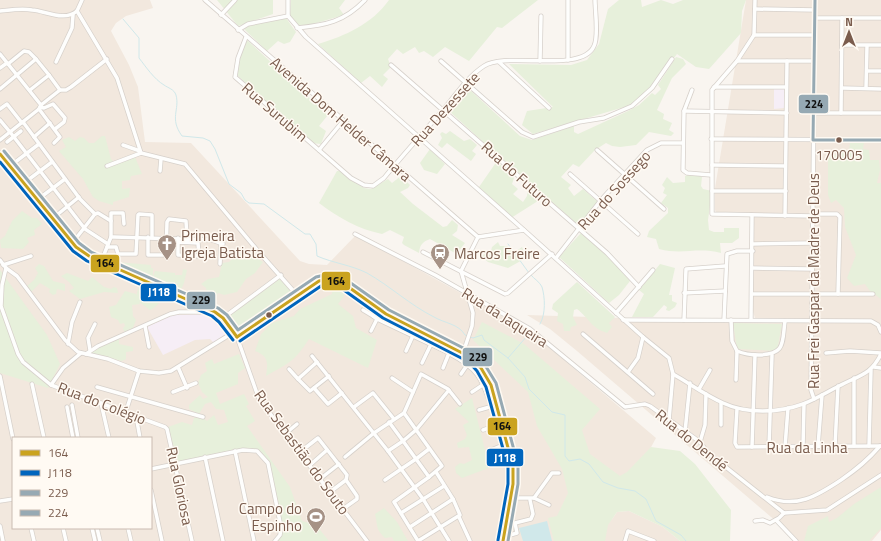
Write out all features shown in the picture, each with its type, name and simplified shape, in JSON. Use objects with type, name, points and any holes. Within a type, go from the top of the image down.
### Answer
[{"type":"main road","points":[[0,154],[76,247],[101,262],[215,312],[223,318],[235,334],[319,281],[329,279],[336,280],[356,292],[378,309],[399,321],[463,352],[472,358],[487,376],[493,405],[508,443],[513,466],[510,498],[503,539]]},
{"type":"street","points":[[56,62],[72,28],[73,15],[77,11],[81,0]]},
{"type":"street","name":"Avenida Dom Helder Câmara","points":[[205,0],[478,238]]},
{"type":"street","points":[[221,15],[235,0]]},
{"type":"street","points":[[288,0],[288,16],[297,28],[552,254],[623,320],[665,354],[671,362],[673,374],[669,420]]},
{"type":"street","points":[[297,28],[328,23],[344,18],[353,12],[365,0]]},
{"type":"street","points":[[568,0],[568,60]]},
{"type":"street","name":"Rua Dezessete","points":[[319,150],[351,178],[369,186],[378,184],[467,82],[486,65],[499,62],[568,60],[580,58],[594,47],[595,0]]},
{"type":"street","points":[[755,0],[754,35],[737,61],[714,87],[712,92],[712,214],[785,216],[837,214],[840,217],[838,294]]},
{"type":"street","name":"Rua Frei Gaspar da Madre de Deus","points":[[814,399],[811,390],[811,293],[815,0]]},
{"type":"street","points":[[755,9],[815,10]]},
{"type":"street","points":[[0,11],[31,10],[59,16],[73,15]]},
{"type":"street","points":[[77,11],[117,78],[140,152]]},
{"type":"street","points":[[238,30],[255,22],[288,16]]},
{"type":"street","points":[[540,61],[541,16]]},
{"type":"street","points":[[815,18],[881,18]]},
{"type":"street","points":[[841,113],[842,18]]},
{"type":"street","points":[[754,35],[814,35]]},
{"type":"street","name":"Rua Surubim","points":[[246,37],[238,58],[235,76],[319,150],[343,121]]},
{"type":"street","points":[[842,45],[881,45]]},
{"type":"street","points":[[866,88],[867,46]]},
{"type":"street","points":[[0,68],[26,51],[36,59],[60,90]]},
{"type":"street","points":[[0,54],[30,90],[60,137],[54,143]]},
{"type":"street","points":[[0,89],[36,59]]},
{"type":"street","points":[[0,140],[60,90],[68,89],[107,59]]},
{"type":"street","points":[[441,61],[467,82],[522,132],[529,136],[538,137],[579,122],[604,118],[638,103],[652,88],[672,59]]},
{"type":"street","points":[[737,61],[814,61]]},
{"type":"street","points":[[785,216],[787,61]]},
{"type":"street","points":[[499,62],[549,108]]},
{"type":"street","name":"Rua do Futuro","points":[[392,65],[615,261],[639,287]]},
{"type":"street","points":[[867,71],[881,71]]},
{"type":"street","points":[[30,90],[49,75]]},
{"type":"street","points":[[714,87],[786,87]]},
{"type":"street","points":[[842,88],[881,89]]},
{"type":"street","points":[[692,90],[684,111],[684,172],[711,175]]},
{"type":"street","points":[[0,109],[7,104],[79,197],[95,214],[98,213],[111,221]]},
{"type":"street","points":[[40,107],[44,108],[53,104],[65,118],[66,120],[55,129]]},
{"type":"street","points":[[684,111],[787,113]]},
{"type":"street","points":[[813,113],[881,113]]},
{"type":"street","points":[[0,120],[85,228],[108,246],[116,247],[117,254],[136,254],[140,214],[152,214],[148,255],[166,255],[167,222],[169,219],[186,221],[187,238]]},
{"type":"street","points":[[34,137],[50,123]]},
{"type":"street","points":[[7,142],[21,131]]},
{"type":"street","points":[[711,139],[881,140]]},
{"type":"street","name":"Rua do Sossego","points":[[556,258],[601,200],[646,150],[661,143],[683,143]]},
{"type":"street","points":[[10,166],[39,144]]},
{"type":"street","points":[[123,145],[161,159],[182,162],[190,168],[258,251],[281,275],[297,295]]},
{"type":"street","points":[[597,150],[664,209]]},
{"type":"street","points":[[107,166],[140,152]]},
{"type":"street","points":[[160,171],[161,159]]},
{"type":"street","points":[[24,183],[52,162]]},
{"type":"street","points":[[712,165],[785,166]]},
{"type":"street","points":[[570,174],[638,234]]},
{"type":"street","points":[[37,200],[65,179]]},
{"type":"street","points":[[712,191],[786,191]]},
{"type":"street","points":[[52,219],[79,197]]},
{"type":"street","points":[[101,262],[111,238],[111,213],[123,213],[124,224]]},
{"type":"street","points":[[77,237],[95,214]]},
{"type":"street","points":[[751,320],[753,251],[752,215]]},
{"type":"street","points":[[463,352],[469,335],[473,313],[461,271],[478,238],[524,230]]},
{"type":"street","name":"Rua da Jaqueira","points":[[355,234],[435,275],[539,335],[625,407],[647,404]]},
{"type":"street","points":[[111,238],[150,237],[167,238],[198,243],[199,256],[178,255],[178,240]]},
{"type":"street","points":[[178,240],[187,238],[212,240],[222,243],[220,264]]},
{"type":"street","points":[[753,244],[812,243]]},
{"type":"street","points":[[724,320],[725,266],[727,253],[737,251],[753,251]]},
{"type":"street","points":[[423,252],[505,294],[552,254]]},
{"type":"street","points":[[3,264],[31,256]]},
{"type":"street","points":[[0,260],[6,268],[17,276],[68,344],[81,353],[125,364],[139,371],[158,373],[178,368],[235,334]]},
{"type":"street","points":[[684,320],[684,272],[687,268],[725,266]]},
{"type":"street","points":[[6,268],[0,294],[4,316],[21,360],[51,385]]},
{"type":"street","points":[[752,268],[812,269]]},
{"type":"street","points":[[616,313],[653,270]]},
{"type":"street","points":[[223,318],[281,275]]},
{"type":"street","points":[[684,293],[725,291]]},
{"type":"street","points":[[752,294],[873,294]]},
{"type":"street","points":[[68,344],[72,322],[80,302]]},
{"type":"street","points":[[373,316],[378,309]]},
{"type":"street","points":[[362,310],[377,319],[468,363],[484,384],[493,405],[479,410]]},
{"type":"street","points":[[86,354],[90,350],[174,313],[215,312]]},
{"type":"street","points":[[372,331],[377,319]]},
{"type":"street","points":[[623,320],[785,320],[811,322],[871,322],[878,324],[881,332]]},
{"type":"street","points":[[731,320],[732,341],[737,352],[736,380]]},
{"type":"street","points":[[737,352],[755,355],[772,354],[777,352],[781,345],[785,320]]},
{"type":"street","points":[[396,328],[399,321]]},
{"type":"street","points":[[90,350],[88,338],[94,324]]},
{"type":"street","points":[[145,326],[149,347]]},
{"type":"street","points":[[406,352],[416,329]]},
{"type":"street","name":"Rua Sebastião do Souto","points":[[235,334],[256,394],[367,541]]},
{"type":"street","points":[[583,334],[653,394]]},
{"type":"street","points":[[628,372],[638,358],[643,337]]},
{"type":"street","points":[[422,363],[434,338]]},
{"type":"street","points":[[826,353],[850,351],[881,353],[873,368],[869,446]]},
{"type":"street","name":"Rua do Colégio","points":[[81,353],[63,368],[51,385],[165,427],[168,431]]},
{"type":"street","points":[[443,368],[450,354]]},
{"type":"street","points":[[769,447],[772,354]]},
{"type":"street","points":[[752,447],[755,355]]},
{"type":"street","points":[[312,356],[388,451],[422,499],[449,541]]},
{"type":"street","points":[[461,374],[472,358]]},
{"type":"street","points":[[298,379],[317,362]]},
{"type":"street","points":[[178,368],[187,388]]},
{"type":"street","points":[[673,374],[722,403],[737,409],[753,411],[788,408],[804,404],[873,368],[881,368]]},
{"type":"street","points":[[289,369],[309,391],[329,376]]},
{"type":"street","points":[[699,389],[710,370]]},
{"type":"street","points":[[127,408],[139,371]]},
{"type":"street","points":[[345,458],[374,433],[404,413],[420,374],[449,390],[460,404]]},
{"type":"street","points":[[0,376],[12,437]]},
{"type":"street","points":[[392,378],[413,392]]},
{"type":"street","points":[[854,378],[854,446]]},
{"type":"street","points":[[173,392],[187,388],[196,383]]},
{"type":"street","points":[[685,432],[690,383]]},
{"type":"street","points":[[32,384],[44,437]]},
{"type":"street","points":[[472,392],[484,384]]},
{"type":"street","points":[[835,446],[838,386]]},
{"type":"street","points":[[97,387],[203,417]]},
{"type":"street","points":[[314,388],[328,404],[342,393]]},
{"type":"street","points":[[388,451],[416,430],[449,390]]},
{"type":"street","points":[[354,407],[372,393],[394,419]]},
{"type":"street","points":[[700,442],[705,425],[706,394]]},
{"type":"street","points":[[818,446],[822,395]]},
{"type":"street","points":[[101,403],[109,437]]},
{"type":"street","points":[[721,425],[722,403]]},
{"type":"street","name":"Rua do Dendé","points":[[647,404],[700,442],[708,453],[784,513]]},
{"type":"street","points":[[803,447],[804,404]]},
{"type":"street","points":[[72,405],[78,437]]},
{"type":"street","points":[[67,407],[73,437]]},
{"type":"street","points":[[785,447],[788,408]]},
{"type":"street","name":"Rua da Linha","points":[[737,409],[735,444],[737,447],[881,446]]},
{"type":"street","points":[[404,413],[442,467],[394,502],[418,541],[459,517]]},
{"type":"street","points":[[136,416],[140,437]]},
{"type":"street","points":[[389,422],[429,477]]},
{"type":"street","points":[[483,430],[500,423]]},
{"type":"street","points":[[285,434],[297,424]]},
{"type":"street","name":"Rua Gloriosa","points":[[168,431],[192,541]]},
{"type":"street","name":"Rua Sebastião do Souto","points":[[300,452],[317,438],[347,475],[346,480],[357,498],[343,509]]},
{"type":"street","points":[[492,450],[508,443]]},
{"type":"street","points":[[762,495],[772,499],[787,501],[803,500],[818,495],[861,467],[881,446]]},
{"type":"street","points":[[386,480],[402,470],[429,449]]},
{"type":"street","points":[[310,465],[328,450]]},
{"type":"street","points":[[152,469],[235,451],[256,451],[268,463],[281,527],[280,535],[275,541]]},
{"type":"street","points":[[235,451],[254,541]]},
{"type":"street","points":[[205,457],[222,541]]},
{"type":"street","points":[[320,479],[338,464]]},
{"type":"street","points":[[436,472],[460,512],[459,517],[470,541]]},
{"type":"street","points":[[534,498],[552,473],[559,474]]},
{"type":"street","points":[[755,521],[763,520],[770,523],[784,513],[827,510],[881,475]]},
{"type":"street","points":[[330,492],[346,480]]},
{"type":"street","points":[[401,513],[444,486]]},
{"type":"street","points":[[152,495],[162,541]]},
{"type":"street","points":[[510,498],[534,498],[550,505]]},
{"type":"street","points":[[0,501],[12,499]]},
{"type":"street","points":[[410,527],[453,499]]},
{"type":"street","points":[[503,539],[517,533],[515,523],[532,518],[530,500]]},
{"type":"street","points":[[776,520],[796,541]]},
{"type":"street","points":[[0,526],[3,541]]},
{"type":"street","points":[[31,529],[34,541]]},
{"type":"street","points":[[63,529],[66,541]]},
{"type":"street","points":[[92,529],[95,541]]},
{"type":"street","points":[[97,529],[100,541]]},
{"type":"street","points":[[128,529],[131,541]]},
{"type":"street","points":[[625,541],[627,531],[654,541]]},
{"type":"shaded area","points":[[0,0],[150,0],[153,8],[126,16],[116,23],[111,31],[129,65],[138,87],[145,142],[191,143],[300,261],[309,264],[327,265],[356,235],[531,332],[656,438],[611,521],[617,512],[629,511],[663,527],[680,541],[0,541]]},
{"type":"shaded area","points":[[746,0],[881,0],[881,530],[872,541],[799,541],[577,351],[550,329],[527,315],[685,320],[755,318],[752,308],[751,215],[717,214],[715,210],[715,188]]},
{"type":"shaded area","points":[[774,87],[784,87],[784,108],[774,109]]},
{"type":"shaded area","points":[[211,314],[227,325],[232,332],[214,343],[210,339],[195,340],[163,355],[147,327],[172,315]]},
{"type":"green space","points":[[217,0],[273,0],[273,14],[238,26]]},
{"type":"green space","points":[[291,0],[345,0],[339,8],[344,15],[313,24],[298,26],[290,16]]},
{"type":"green space","points":[[389,0],[538,0],[502,28],[497,27],[469,61],[445,47],[433,57],[424,51],[419,53],[415,47],[403,54],[397,49],[388,59],[391,67],[383,75],[388,79],[382,87],[370,76],[361,83],[318,44],[348,33],[357,28],[375,16]]},
{"type":"green space","points":[[619,0],[641,0],[642,7],[661,0],[673,4],[683,0],[746,0],[742,11],[741,33],[709,69],[696,67],[677,54],[638,103],[533,134],[522,125],[527,111],[553,107],[509,64],[571,65],[587,60],[599,44],[608,9]]},
{"type":"green space","points":[[286,18],[296,32],[290,42],[284,44],[278,41],[267,51],[244,29],[251,25]]},
{"type":"green space","points":[[247,40],[328,115],[319,126],[326,131],[321,144],[311,143],[237,75],[236,67]]},
{"type":"green space","points":[[676,57],[683,59],[686,64],[672,78],[657,110],[664,114],[663,119],[672,123],[669,130],[674,133],[671,136],[649,132],[636,145],[620,147],[612,146],[606,143],[595,150],[579,167],[573,164],[561,177],[571,185],[568,188],[574,196],[583,189],[599,203],[579,226],[448,110],[463,93],[470,90],[520,136],[532,140],[574,126],[574,132],[578,134],[639,105],[652,93],[655,95],[661,89],[658,85]]},
{"type":"green space","points":[[450,131],[464,141],[470,139],[477,145],[472,151],[476,154],[471,161],[447,143],[442,148],[438,145],[442,138],[440,134],[442,132],[446,134]]},
{"type":"green space","points":[[102,136],[105,136],[111,159],[115,163],[135,157],[142,174],[131,176],[130,180],[122,181],[122,189],[130,188],[129,197],[113,202],[113,205],[99,201],[93,197],[83,179],[59,151],[66,147],[62,140],[69,137],[75,141],[80,137],[84,138],[89,143],[94,143]]},
{"type":"green space","points":[[864,142],[863,149],[869,150],[870,160],[879,160],[880,170],[877,183],[881,183],[881,299],[870,291],[865,284],[854,286],[847,278],[856,255],[845,227],[844,208],[836,200],[831,203],[828,195],[828,157],[849,151],[850,143]]},
{"type":"green space","points":[[430,149],[445,164],[437,174],[424,170],[420,163]]},
{"type":"green space","points":[[497,161],[514,178],[512,184],[518,189],[513,194],[523,202],[527,196],[528,189],[541,199],[511,218],[479,187]]},
{"type":"green space","points":[[337,171],[340,171],[364,188],[371,189],[388,179],[392,183],[401,176],[410,185],[408,188],[400,192],[443,227],[447,226],[452,220],[458,225],[457,231],[452,235],[465,243],[458,252],[455,253],[430,239],[422,244],[419,253],[402,243],[404,237],[390,230],[382,234],[373,232],[341,218],[319,203]]},
{"type":"green space","points":[[694,173],[702,177],[701,186],[703,189],[712,191],[708,220],[709,230],[714,232],[724,232],[724,228],[739,228],[739,238],[732,243],[720,243],[721,253],[713,251],[667,251],[659,249],[656,239],[647,237],[649,231],[668,213],[668,208],[661,203],[667,195],[663,193],[665,188],[662,185],[667,177],[673,183],[685,182],[685,176]]},
{"type":"green space","points":[[22,211],[32,218],[37,218],[42,224],[34,230],[35,235],[27,238],[29,242],[23,249],[1,248],[0,240],[5,236],[12,221]]},
{"type":"green space","points":[[581,233],[609,257],[630,281],[619,295],[609,303],[559,257]]},
{"type":"green space","points":[[498,242],[500,246],[507,246],[515,252],[522,247],[524,252],[531,254],[532,257],[526,258],[508,268],[488,262],[482,257],[485,253],[490,255],[492,247]]},
{"type":"green space","points":[[238,253],[252,255],[263,262],[255,273],[246,279],[237,292],[224,295],[218,293],[213,301],[207,297],[206,288],[201,284],[208,279],[219,277],[222,263],[229,262]]},
{"type":"green space","points":[[106,259],[117,262],[151,265],[151,268],[153,268],[153,277],[155,271],[182,275],[183,269],[187,270],[180,292]]},
{"type":"green space","points":[[39,264],[44,266],[53,281],[65,284],[65,291],[57,289],[56,294],[53,295],[49,292],[50,289],[40,283],[31,292],[27,286],[34,280],[38,273],[35,268]]},
{"type":"green space","points":[[660,264],[675,268],[669,295],[672,295],[672,301],[677,303],[675,307],[669,311],[666,310],[667,307],[664,305],[653,317],[632,317],[644,294],[639,290]]},
{"type":"green space","points":[[0,270],[47,335],[60,364],[48,388],[0,373]]},
{"type":"green space","points":[[67,273],[88,281],[92,277],[104,287],[111,289],[114,287],[117,288],[118,293],[104,292],[80,299],[69,291],[74,288],[61,276]]},
{"type":"green space","points":[[280,277],[293,293],[241,332],[229,316]]},
{"type":"green space","points":[[333,282],[343,287],[344,296],[338,304],[353,316],[356,328],[377,340],[368,368],[309,339],[295,357],[266,376],[267,364],[265,358],[263,355],[255,351],[261,334],[272,323],[294,316],[300,309],[332,294]]},
{"type":"green space","points":[[577,282],[615,317],[609,323],[612,327],[607,333],[601,331],[593,325],[577,309],[574,310],[573,317],[577,325],[571,327],[570,331],[564,331],[563,324],[557,321],[558,313],[552,309],[553,304]]},
{"type":"green space","points":[[140,283],[168,295],[150,310],[139,302],[140,304],[132,305],[133,316],[136,320],[132,330],[125,333],[123,328],[125,326],[124,323],[120,324],[118,320],[111,317],[109,307],[116,305],[125,291],[136,294],[136,296]]},
{"type":"green space","points":[[482,322],[524,344],[600,409],[582,430],[590,454],[620,476],[627,472],[651,447],[680,451],[695,464],[731,510],[730,541],[680,541],[663,527],[629,511],[617,512],[608,525],[605,541],[554,541],[548,518],[557,516],[568,493],[562,469],[537,426],[528,392],[473,340]]},
{"type":"green space","points":[[733,323],[782,324],[777,351],[737,349]]},
{"type":"green space","points":[[119,338],[119,344],[133,347],[133,351],[126,352],[126,359],[122,361],[90,353],[92,350]]},
{"type":"green space","points":[[239,354],[245,368],[238,373],[238,384],[216,393],[220,404],[244,394],[249,404],[246,406],[255,421],[247,426],[290,487],[302,521],[316,525],[329,541],[275,541],[281,531],[268,463],[264,457],[252,450],[178,462],[168,427],[182,422],[192,425],[194,418],[200,416],[207,421],[214,415],[218,425],[228,422],[224,410],[216,409],[211,402],[205,404],[199,414],[189,409],[189,405],[200,395],[203,399],[208,397],[202,392],[198,383],[201,375],[207,371],[205,363],[212,359],[214,364]]},
{"type":"green space","points":[[472,398],[486,454],[488,456],[496,454],[498,461],[494,466],[462,478],[456,473],[455,467],[460,463],[464,464],[472,460],[469,447],[458,448],[457,443],[465,439],[467,435],[463,425],[469,422],[455,409]]},
{"type":"green space","points":[[881,487],[881,528],[869,541],[804,541],[808,526],[828,516],[829,522],[837,518],[854,504]]},
{"type":"green space","points":[[384,508],[397,522],[408,541],[394,541],[392,537],[385,538],[380,532],[377,527],[375,514]]},
{"type":"water","points":[[547,521],[552,541],[523,541],[519,528]]},
{"type":"waterway","points":[[123,19],[139,38],[139,58],[157,80],[175,93],[177,100],[175,119],[178,130],[182,136],[203,138],[210,141],[215,149],[229,184],[241,193],[245,200],[249,203],[264,204],[305,234],[310,234],[316,244],[317,256],[367,273],[425,312],[459,328],[465,335],[473,338],[482,335],[484,340],[508,358],[525,377],[529,389],[552,412],[565,415],[565,456],[569,461],[580,459],[589,464],[603,482],[618,488],[635,491],[646,499],[656,521],[681,535],[686,541]]},
{"type":"waterway","points":[[508,244],[529,273]]},
{"type":"waterway","points":[[531,275],[540,284],[543,291],[544,311],[540,324]]},
{"type":"waterway","points":[[508,358],[527,336],[532,333]]},
{"type":"transit line","name":"224","points":[[815,0],[813,140],[881,140]]},
{"type":"transit line","name":"229","points":[[4,151],[79,243],[91,252],[218,308],[227,315],[238,330],[316,277],[329,274],[345,279],[389,310],[475,354],[485,365],[496,383],[518,465],[518,484],[508,541]]},
{"type":"transit line","name":"164","points":[[0,154],[76,247],[89,256],[215,312],[223,318],[237,337]]},
{"type":"transit line","name":"J118","points":[[0,162],[73,251],[87,261],[212,316],[219,322],[233,340]]},
{"type":"transit line","name":"164","points":[[237,337],[319,281],[329,279],[343,283],[386,314],[472,358],[481,368],[491,385],[513,466],[513,484],[503,541]]},
{"type":"transit line","name":"J118","points":[[240,341],[321,286],[329,284],[341,288],[383,318],[469,362],[477,371],[486,387],[508,467],[508,484],[498,540]]},
{"type":"place","name":"170005","points":[[839,140]]},
{"type":"place","name":"Primeira Igreja Batista","points":[[167,261]]},
{"type":"place","name":"Marcos Freire","points":[[440,270]]},
{"type":"place","name":"Campo do Espinho","points":[[316,534]]}]
